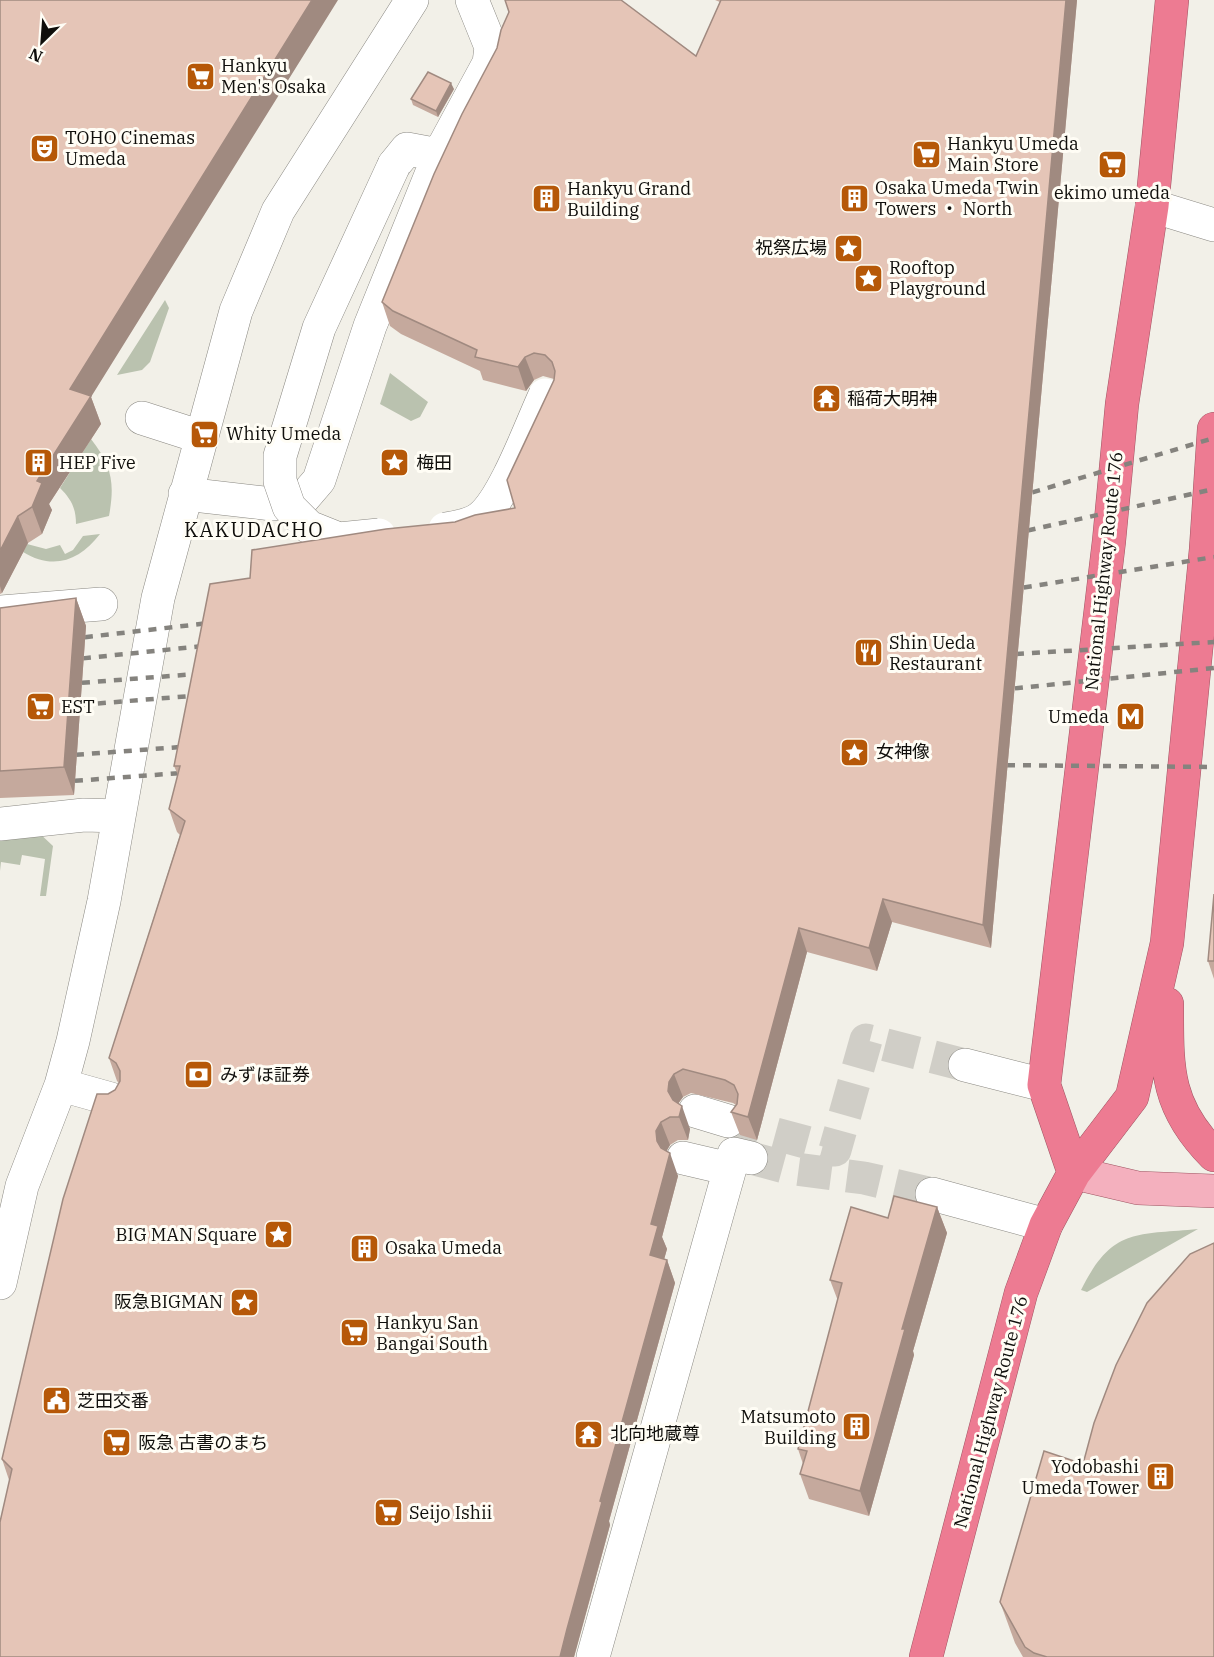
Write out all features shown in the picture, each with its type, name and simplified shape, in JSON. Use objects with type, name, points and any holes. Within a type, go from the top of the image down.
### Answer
[{"type":"highway","name":"National Highway Route 176","points":[[1074,1173],[1044,1085],[1109,541],[1122,404],[1152,206],[1172,0]]},
{"type":"highway","name":"National Highway Route 176","points":[[926,1657],[1021,1293],[1046,1225],[1074,1173],[1132,1097],[1167,943],[1206,549],[1214,429]]},
{"type":"highway","points":[[1167,943],[1170,1082],[1189,1124],[1214,1155]]},
{"type":"main road","points":[[1074,1173],[1138,1188],[1214,1191]]},
{"type":"street","points":[[0,1283],[22,1186],[61,1085],[73,1041],[120,816],[158,598],[236,311],[278,211],[412,0]]},
{"type":"street","points":[[185,494],[272,504],[301,501],[319,480],[370,326],[439,155],[489,63],[491,47],[472,0]]},
{"type":"street","points":[[439,155],[407,149],[394,165],[319,328],[280,456],[279,482],[290,507],[309,527],[339,539],[462,527],[480,519],[495,502],[545,395]]},
{"type":"street","points":[[1152,206],[1214,225]]},
{"type":"street","points":[[142,417],[201,437]]},
{"type":"street","points":[[0,612],[101,604]]},
{"type":"street","points":[[0,824],[84,815],[120,816]]},
{"type":"street","points":[[965,1065],[1044,1085]]},
{"type":"street","points":[[61,1085],[111,1100]]},
{"type":"street","points":[[695,1112],[728,1121]]},
{"type":"street","points":[[593,1657],[651,1413],[740,1164],[683,1158]]},
{"type":"street","points":[[932,1194],[1046,1225]]},
{"type":"green space","points":[[165,300],[169,308],[150,362],[142,370],[117,375]]},
{"type":"green space","points":[[390,373],[428,402],[420,417],[411,421],[380,404]]},
{"type":"green space","points":[[91,439],[104,458],[110,475],[112,494],[109,516],[76,524],[72,504],[60,488]]},
{"type":"green space","points":[[100,534],[84,550],[66,560],[45,561],[23,552],[27,544],[46,549],[60,545],[65,554],[73,550],[83,536]]},
{"type":"green space","points":[[37,831],[53,846],[46,896],[40,896],[45,859],[22,855],[20,865],[1,862],[0,871],[0,839]]},
{"type":"green space","points":[[1198,1229],[1087,1292],[1081,1290],[1104,1255],[1115,1245],[1128,1238],[1158,1232]]},
{"type":"building","points":[[0,0],[312,0],[70,389],[91,396],[37,481],[42,483],[32,507],[18,516],[0,551]]},
{"type":"building","points":[[505,0],[621,0],[696,56],[721,0],[1066,0],[983,925],[883,899],[869,948],[799,928],[748,1117],[731,1112],[737,1104],[738,1094],[734,1085],[725,1080],[683,1069],[674,1074],[669,1082],[668,1091],[673,1100],[682,1106],[679,1117],[670,1117],[661,1122],[656,1131],[657,1141],[661,1148],[670,1153],[651,1224],[658,1226],[650,1255],[667,1260],[600,1501],[602,1502],[560,1657],[0,1657],[0,1522],[12,1469],[2,1459],[63,1199],[97,1094],[108,1094],[115,1090],[120,1081],[120,1071],[116,1063],[109,1058],[185,821],[169,809],[180,766],[174,766],[210,584],[250,578],[252,550],[386,529],[455,522],[475,515],[515,508],[507,480],[554,380],[555,371],[552,362],[545,355],[534,353],[525,357],[518,367],[475,357],[477,350],[393,311],[382,302],[434,174],[497,48],[501,30],[509,12]]},
{"type":"building","points":[[428,72],[451,83],[436,111],[411,99]]},
{"type":"building","name":"EST","points":[[76,598],[64,767],[0,771],[0,608]]},
{"type":"building","points":[[1214,894],[1214,961],[1208,961]]},
{"type":"building","points":[[894,1196],[937,1207],[902,1329],[905,1329],[860,1491],[800,1474],[807,1451],[798,1449],[842,1283],[830,1280],[851,1207],[888,1218]]},
{"type":"building","name":"Yodobashi Umeda Tower","points":[[1214,1243],[1214,1657],[1047,1657],[1034,1653],[1025,1647],[1000,1602],[1044,1451],[1083,1464],[1094,1423],[1116,1365],[1147,1303],[1190,1254]]},
{"type":"tunnel","points":[[728,1121],[835,1150],[866,1040],[965,1065]]},
{"type":"tunnel","points":[[751,1158],[788,1168],[864,1178],[932,1194]]},
{"type":"railway","points":[[1017,497],[1214,438]]},
{"type":"railway","points":[[1012,534],[1214,489]]},
{"type":"railway","points":[[1008,590],[1214,557]]},
{"type":"railway","points":[[69,639],[218,622]]},
{"type":"railway","points":[[1000,655],[1214,642]]},
{"type":"railway","points":[[67,660],[213,645]]},
{"type":"railway","points":[[999,690],[1214,668]]},
{"type":"railway","points":[[66,684],[209,673]]},
{"type":"railway","points":[[66,706],[203,695]]},
{"type":"railway","points":[[60,756],[194,746]]},
{"type":"railway","points":[[991,765],[1214,767]]},
{"type":"railway","points":[[59,782],[194,772]]},
{"type":"place","name":"Hankyu Men's Osaka","points":[[200,76]]},
{"type":"place","name":"TOHO Cinemas Umeda","points":[[44,148]]},
{"type":"place","name":"Hankyu Umeda Main Store","points":[[926,154]]},
{"type":"place","name":"ekimo umeda","points":[[1112,164]]},
{"type":"place","name":"Osaka Umeda Twin Towers ・ North","points":[[854,198]]},
{"type":"place","name":"Hankyu Grand Building","points":[[546,199]]},
{"type":"place","name":"祝祭広場","points":[[848,248]]},
{"type":"place","name":"Rooftop Playground","points":[[868,278]]},
{"type":"place","name":"稲荷大明神","points":[[826,399]]},
{"type":"place","name":"Whity Umeda","points":[[205,434]]},
{"type":"place","name":"HEP Five","points":[[38,463]]},
{"type":"place","name":"梅田","points":[[395,463]]},
{"type":"place","name":"Shin Ueda Restaurant","points":[[868,653]]},
{"type":"place","name":"EST","points":[[40,707]]},
{"type":"place","name":"Umeda","points":[[1130,717]]},
{"type":"place","name":"女神像","points":[[855,752]]},
{"type":"place","name":"みずほ証券","points":[[199,1075]]},
{"type":"place","name":"BIG MAN Square","points":[[278,1235]]},
{"type":"place","name":"Osaka Umeda","points":[[364,1248]]},
{"type":"place","name":"阪急BIGMAN","points":[[244,1302]]},
{"type":"place","name":"Hankyu San Bangai South","points":[[355,1333]]},
{"type":"place","name":"芝田交番","points":[[56,1401]]},
{"type":"place","name":"Matsumoto Building","points":[[857,1427]]},
{"type":"place","name":"北向地蔵尊","points":[[589,1434]]},
{"type":"place","name":"阪急 古書のまち","points":[[117,1443]]},
{"type":"place","name":"Yodobashi Umeda Tower","points":[[1160,1477]]},
{"type":"place","name":"Seijo Ishii","points":[[388,1513]]},
{"type":"district","name":"KAKUDACHO","points":[[254,530]]}]
